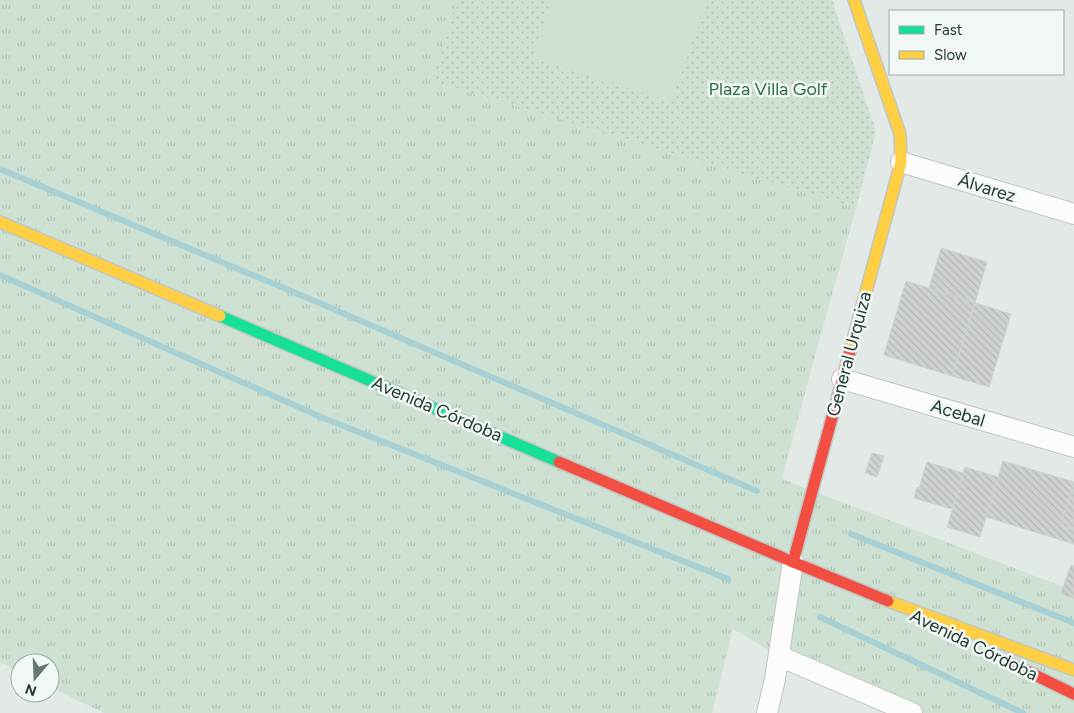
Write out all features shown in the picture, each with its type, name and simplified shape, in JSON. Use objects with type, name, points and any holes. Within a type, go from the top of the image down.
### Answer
[{"type":"main road","name":"General Urquiza","points":[[793,562],[901,162],[900,134],[854,0]]},
{"type":"main road","name":"Avenida Córdoba","points":[[0,222],[874,596],[1074,670]]},
{"type":"main road","name":"Avenida Córdoba","points":[[874,596],[970,643]]},
{"type":"main road","name":"Avenida Córdoba","points":[[1004,660],[1074,694]]},
{"type":"street","name":"Álvarez","points":[[901,162],[1074,214]]},
{"type":"street","name":"Acebal","points":[[842,379],[1074,447]]},
{"type":"street","name":"General Urquiza","points":[[767,713],[779,656],[793,562]]},
{"type":"street","points":[[779,656],[912,713]]},
{"type":"green space","points":[[0,0],[457,0],[433,81],[856,208],[782,479],[1074,591],[1074,713],[912,713],[779,656],[733,629],[712,713],[104,713],[60,692],[60,653],[10,653],[10,667],[0,662]]},
{"type":"green space","name":"Plaza Villa Golf","points":[[457,0],[832,0],[876,132],[856,208],[432,81]]},
{"type":"green space","points":[[552,0],[708,0],[671,102],[532,57]]},
{"type":"building","points":[[941,248],[987,262],[975,303],[929,288]]},
{"type":"building","points":[[906,281],[975,303],[952,376],[884,355]]},
{"type":"building","points":[[975,303],[1011,314],[989,387],[952,376]]},
{"type":"building","points":[[872,453],[884,456],[877,477],[865,473]]},
{"type":"building","points":[[1003,461],[1074,482],[1061,526],[1074,530],[1074,544],[986,517]]},
{"type":"building","points":[[927,462],[963,473],[952,509],[914,498]]},
{"type":"building","points":[[965,467],[998,477],[980,537],[947,527]]},
{"type":"building","points":[[1074,483],[1074,530],[1061,526]]},
{"type":"building","points":[[1071,565],[1074,566],[1074,599],[1061,593]]},
{"type":"waterway","points":[[0,169],[317,302],[757,491]]},
{"type":"waterway","points":[[0,275],[321,417],[728,579]]},
{"type":"waterway","points":[[851,534],[1074,623]]},
{"type":"waterway","points":[[820,617],[1023,713]]},
{"type":"traffic: fast","points":[[220,316],[559,462]]},
{"type":"traffic: slow","points":[[850,351],[901,162],[900,134],[854,0]]},
{"type":"traffic: slow","points":[[0,222],[220,316]]},
{"type":"traffic: slow","points":[[888,601],[1074,670]]},
{"type":"traffic: jam","points":[[793,562],[850,351]]},
{"type":"traffic: jam","points":[[559,462],[888,601]]},
{"type":"traffic: jam","points":[[1010,663],[1074,694]]}]
